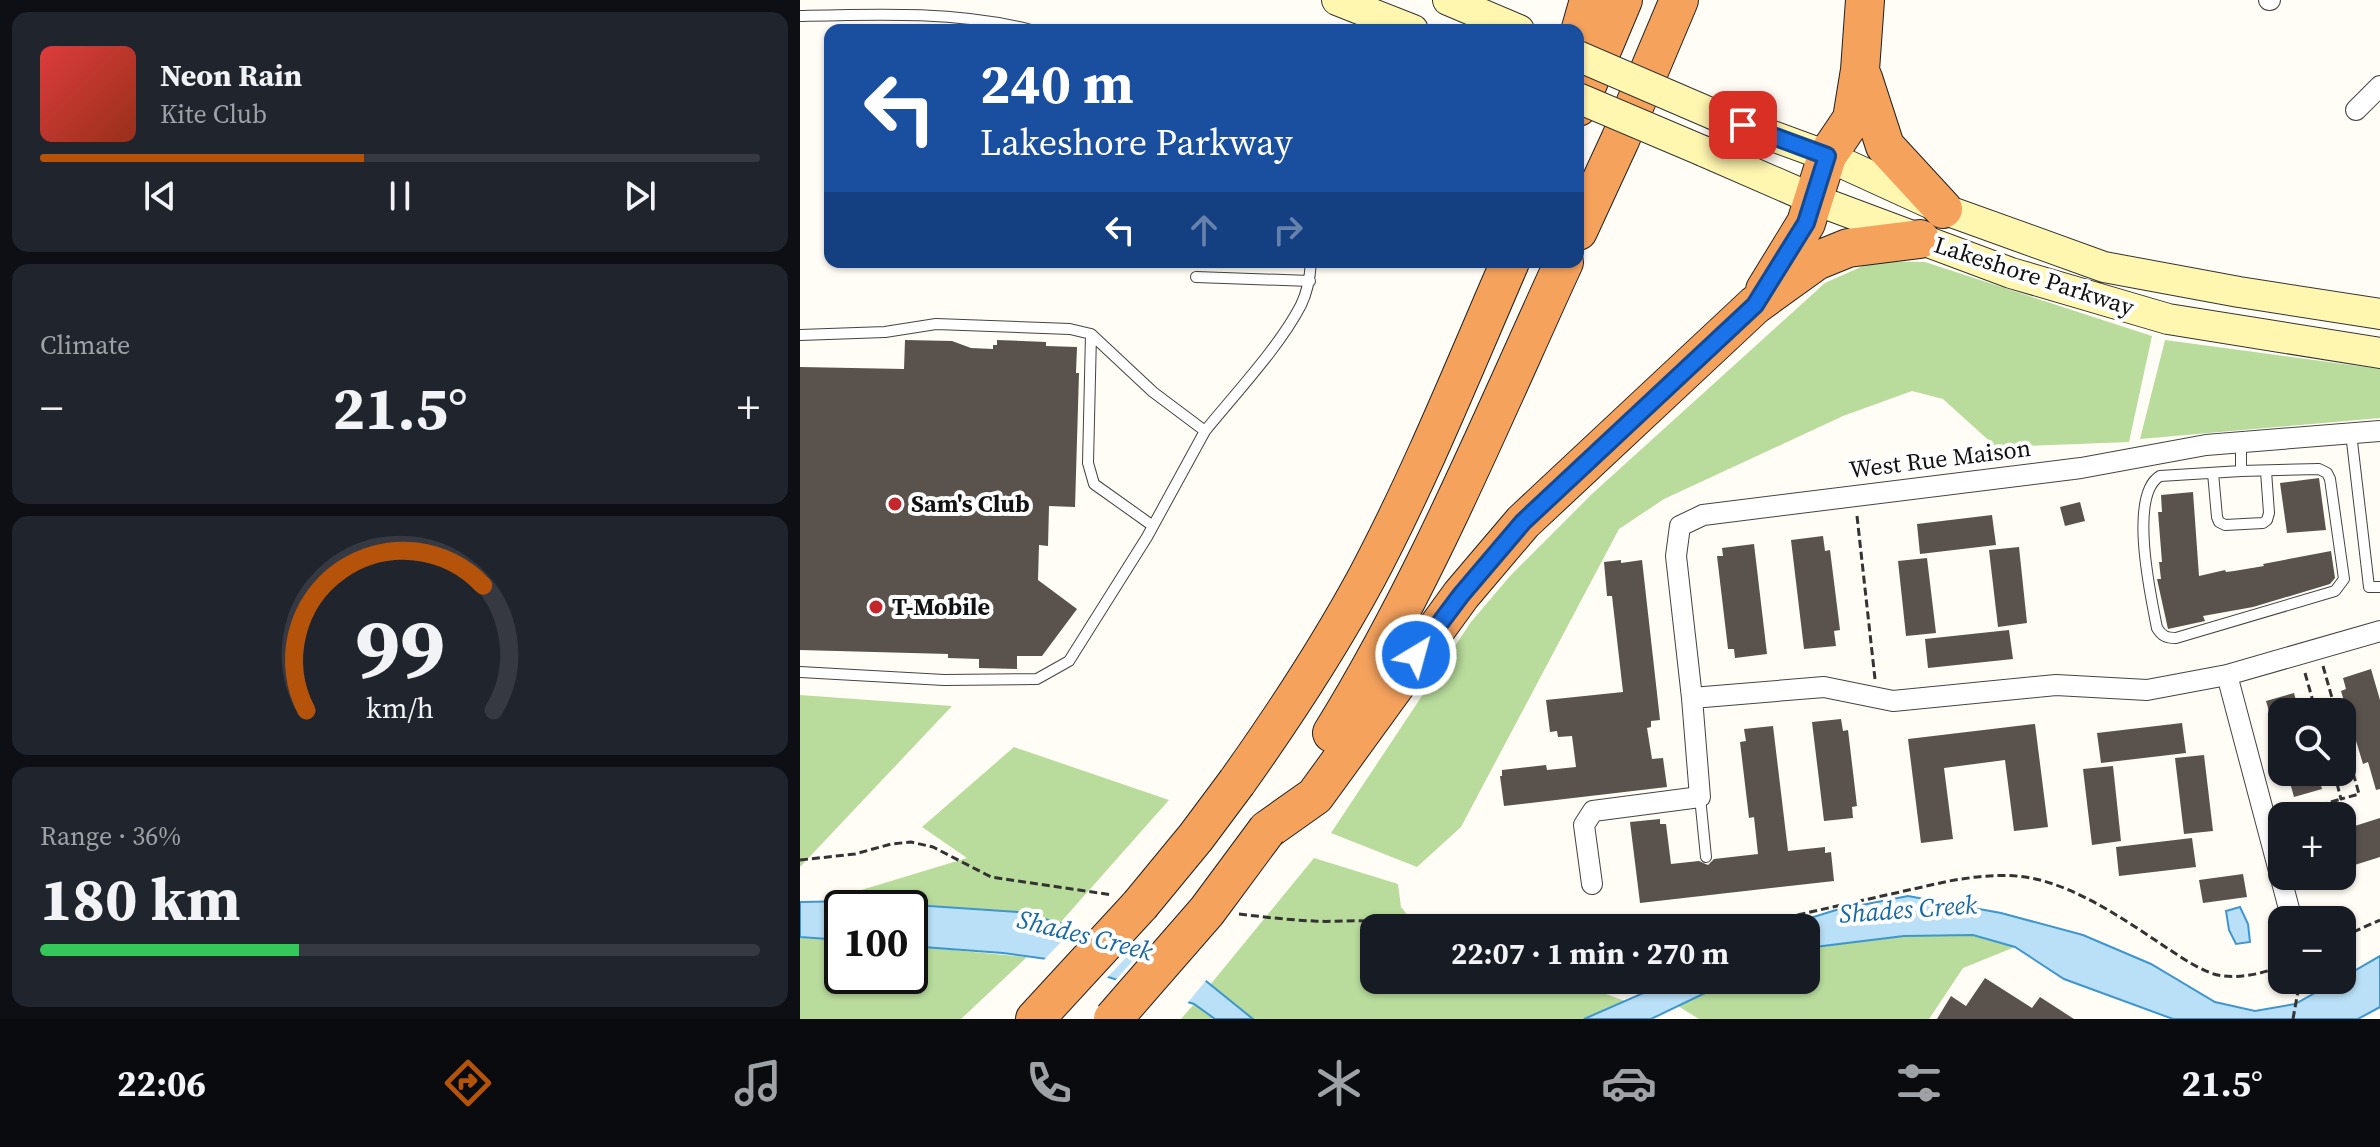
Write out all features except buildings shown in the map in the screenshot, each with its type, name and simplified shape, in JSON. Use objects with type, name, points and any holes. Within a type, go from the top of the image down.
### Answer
[{"type":"highway","points":[[1582,24],[1589,0]]},
{"type":"highway","points":[[1584,93],[1623,0]]},
{"type":"highway","points":[[1584,218],[1679,0]]},
{"type":"highway","points":[[1755,305],[1806,223],[1827,156],[1852,119],[1860,70],[1865,0]]},
{"type":"highway","points":[[1860,70],[1885,146],[1943,209]]},
{"type":"highway","points":[[1113,1019],[1207,911],[1267,830],[1304,795],[1523,522],[1755,305],[1816,261],[1848,248],[1920,239]]},
{"type":"highway","points":[[1486,318],[1502,268]]},
{"type":"highway","points":[[1035,1019],[1125,922],[1196,837],[1280,722],[1329,644],[1404,504],[1507,268]]},
{"type":"highway","points":[[1304,795],[1435,544],[1561,268]]},
{"type":"main road","points":[[1337,0],[1398,24]]},
{"type":"main road","points":[[1448,0],[1505,24]]},
{"type":"main road","name":"Lakeshore Parkway","points":[[1584,59],[1715,115],[1827,156],[1943,209],[2104,267],[2380,314]]},
{"type":"main road","name":"Lakeshore Parkway","points":[[1584,101],[1813,199],[2011,273],[2168,319],[2380,353]]},
{"type":"street","points":[[2356,110],[2380,86]]},
{"type":"street","name":"West Rue Maison","points":[[1700,797],[1676,556],[1680,526],[1703,515],[2081,468],[2206,445],[2380,431]]},
{"type":"street","points":[[1692,698],[1824,687],[1893,701],[2056,685],[2147,690],[2227,675],[2380,631]]},
{"type":"street","points":[[2227,675],[2288,906]]},
{"type":"street","points":[[1592,884],[1584,825],[1593,811],[1700,797]]},
{"type":"lane","points":[[800,16],[894,14],[995,24]]},
{"type":"lane","points":[[800,672],[944,680],[1037,679],[1069,661],[1153,526],[1205,431],[1274,345],[1301,305],[1310,281],[1311,268]]},
{"type":"lane","points":[[1196,277],[1310,281]]},
{"type":"lane","points":[[800,335],[885,332],[936,324],[1070,329],[1091,334],[1153,392],[1205,431]]},
{"type":"lane","points":[[1091,334],[1088,463],[1094,484],[1153,526]]},
{"type":"lane","points":[[2351,433],[2369,587],[2380,587]]},
{"type":"lane","points":[[2241,442],[2241,471]]},
{"type":"lane","points":[[2319,469],[2327,473],[2344,579],[2335,591],[2168,638],[2157,628],[2145,559],[2143,527],[2149,487],[2160,476],[2241,471],[2319,469]]},
{"type":"lane","points":[[2213,473],[2219,522],[2225,525],[2263,523],[2267,520],[2266,471]]},
{"type":"lane","points":[[1700,797],[1706,857]]},
{"type":"path","points":[[1854,496],[1878,698]]},
{"type":"path","points":[[2309,652],[2314,698]]},
{"type":"path","points":[[2309,652],[2330,698]]},
{"type":"path","points":[[2331,802],[2359,794],[2356,783]]},
{"type":"path","points":[[2338,786],[2341,799]]},
{"type":"path","points":[[800,860],[855,854],[911,842],[933,847],[991,877],[1114,895]]},
{"type":"path","points":[[1800,914],[1982,875],[2019,876],[2070,891],[2125,920],[2213,974],[2248,975],[2268,971]]},
{"type":"path","points":[[1232,914],[1360,921]]},
{"type":"path","points":[[2356,931],[2380,920]]},
{"type":"path","points":[[2293,1019],[2298,994]]},
{"type":"green space","points":[[1874,261],[1925,262],[2152,336],[2129,442],[1996,447],[1943,399],[1912,391],[1843,416],[1664,499],[1619,529],[1461,827],[1417,867],[1331,833],[1471,622],[1510,576],[1593,493],[1825,283]]},
{"type":"green space","points":[[2165,340],[2380,369],[2380,418],[2140,439]]},
{"type":"green space","points":[[800,695],[952,706],[800,867]]},
{"type":"green space","points":[[1014,747],[1169,800],[1060,923],[1018,912],[928,906],[928,890],[861,890],[967,858],[922,827]]},
{"type":"green space","points":[[1314,858],[1398,884],[1401,907],[1407,914],[1360,914],[1360,994],[1606,994],[1625,1001],[1584,1019],[1253,1019],[1210,985]]},
{"type":"green space","points":[[1973,935],[2015,947],[1963,968],[1929,1019],[1699,1019],[1678,1006],[1703,994],[1820,994],[1820,946],[1904,936]]},
{"type":"green space","points":[[800,937],[824,939],[824,994],[928,994],[928,948],[1027,957],[961,1019],[800,1019]]},
{"type":"green space","points":[[1194,1004],[1215,1019],[1181,1019]]},
{"type":"water","name":"Shades Creek","points":[[1908,896],[2001,913],[2083,935],[2151,964],[2215,1002],[2255,1011],[2295,1004],[2313,994],[2356,994],[2356,970],[2380,956],[2380,1007],[2358,1019],[2173,1019],[2064,979],[2015,947],[1973,935],[1904,936],[1820,946],[1820,915]]},
{"type":"water","points":[[800,902],[824,902],[824,939],[800,937]]},
{"type":"water","name":"Shades Creek","points":[[928,906],[1018,912],[1060,923],[1191,969],[1253,1019],[1215,1019],[1194,1004],[1054,960],[928,947]]},
{"type":"water","points":[[2240,907],[2248,924],[2250,942],[2236,944],[2229,930],[2226,911]]},
{"type":"water","points":[[1641,994],[1703,994],[1651,1019],[1584,1019]]},
{"type":"pier","points":[[1077,925],[1137,946],[1105,980],[1041,963]]},
{"type":"pier","points":[[1144,948],[1193,966],[1208,978],[1185,1006],[1113,983]]},
{"type":"place","name":"Sam's Club","points":[[895,504]]},
{"type":"place","name":"T-Mobile","points":[[876,607]]},
{"type":"route","points":[[1416,655],[1461,595],[1523,522],[1755,305],[1806,223],[1827,156],[1743,125]]}]
